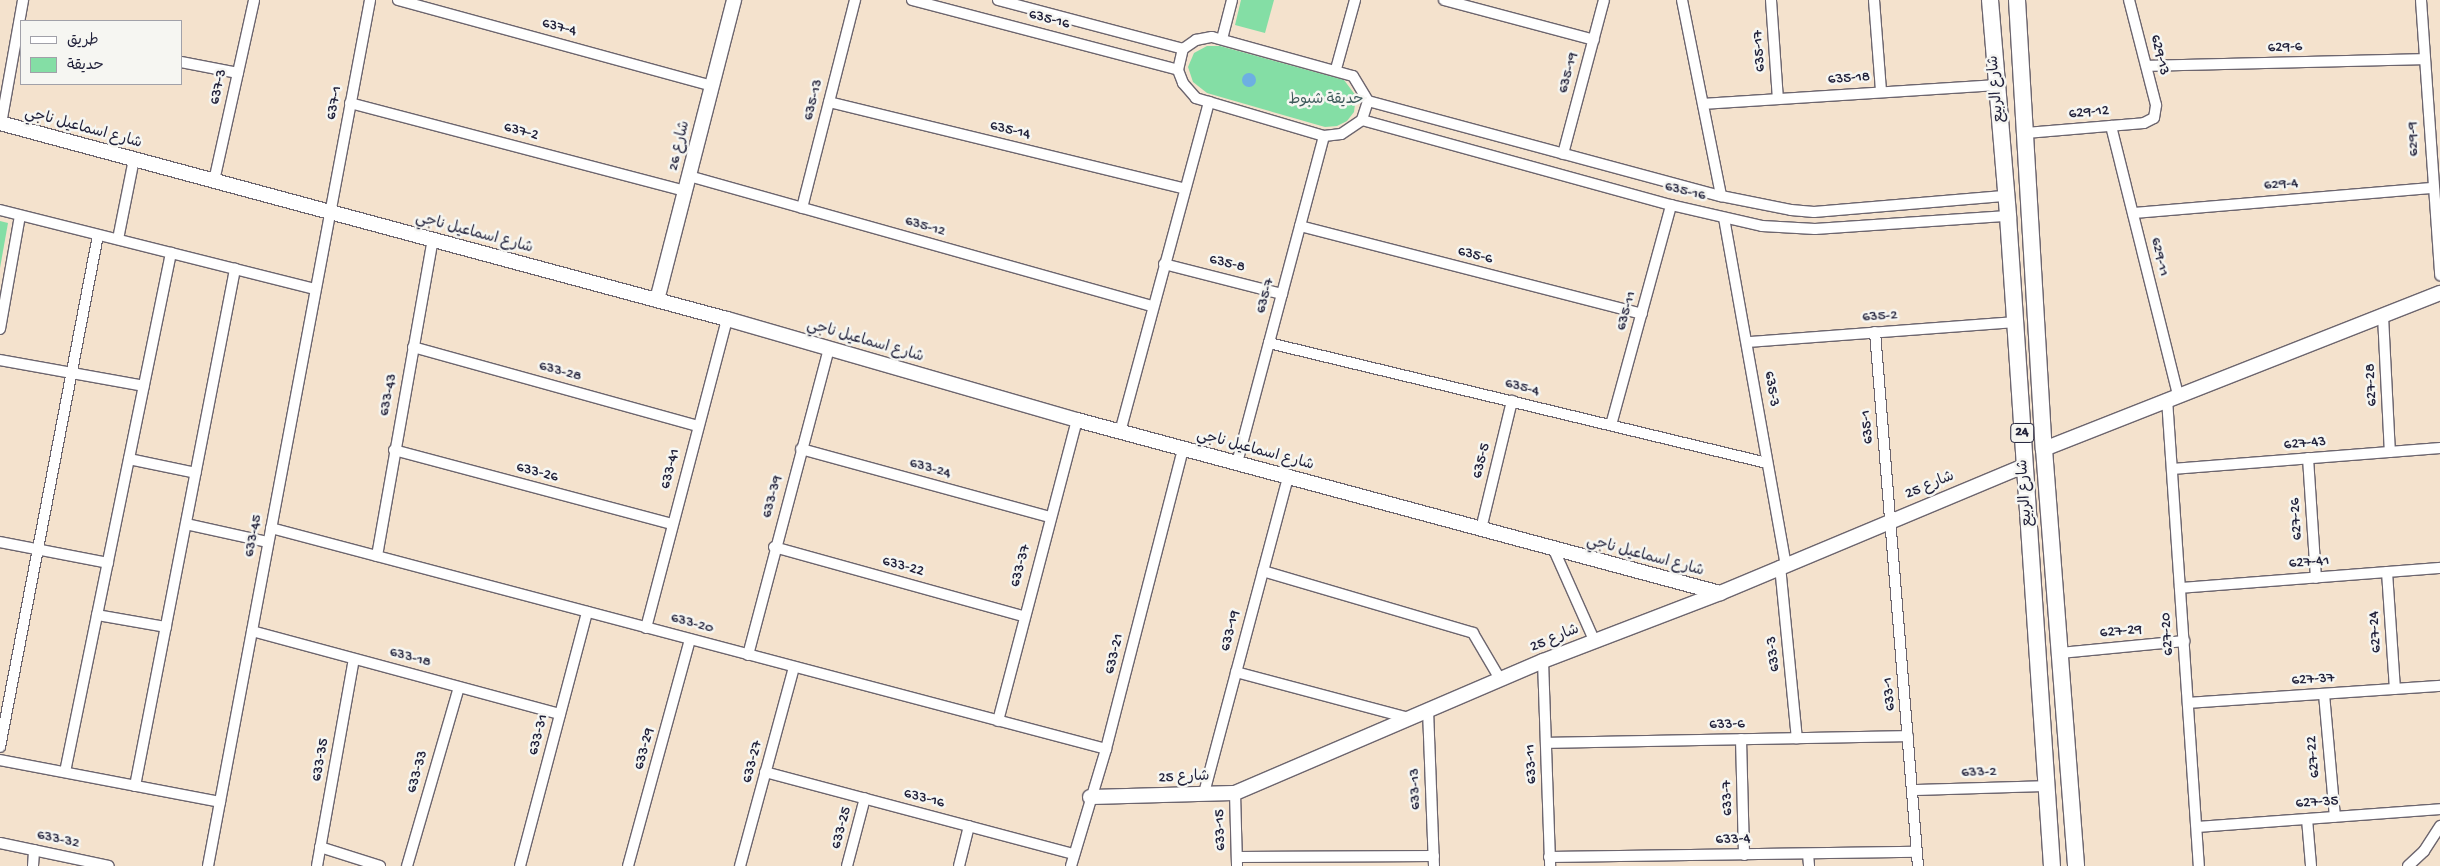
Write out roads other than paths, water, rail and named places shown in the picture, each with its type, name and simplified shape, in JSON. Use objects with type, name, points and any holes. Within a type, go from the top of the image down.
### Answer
[{"type":"main road","name":"شارع الربيع","points":[[1990,0],[2008,216],[2052,866]]},
{"type":"main road","points":[[2002,0],[2017,0]]},
{"type":"main road","name":"شارع الربيع","points":[[2017,0],[2044,449],[2076,866]]},
{"type":"main road","points":[[1992,24],[2004,24],[2010,30],[2014,70],[2025,116]]},
{"type":"main road","points":[[2029,533],[2035,540],[2041,542],[2049,537],[2051,530]]},
{"type":"main road","points":[[2032,574],[2033,566],[2039,562],[2050,564],[2054,571]]},
{"type":"street","points":[[21,20],[23,0]]},
{"type":"street","name":"637-3","points":[[214,181],[254,0]]},
{"type":"street","name":"637-1","points":[[330,212],[370,0]]},
{"type":"street","name":"637-4","points":[[398,0],[712,86]]},
{"type":"street","name":"شارع 26","points":[[657,300],[734,0]]},
{"type":"street","name":"635-13","points":[[802,208],[855,0]]},
{"type":"street","name":"635-16","points":[[912,0],[1178,70]]},
{"type":"street","name":"635-16","points":[[998,0],[1184,49]]},
{"type":"street","points":[[1222,39],[1232,0]]},
{"type":"street","points":[[1336,70],[1355,0]]},
{"type":"street","points":[[1444,0],[1594,40]]},
{"type":"street","name":"635-19","points":[[1564,154],[1604,0]]},
{"type":"street","points":[[1682,0],[1721,196]]},
{"type":"street","name":"635-17","points":[[1771,0],[1778,99]]},
{"type":"street","points":[[1874,0],[1881,92]]},
{"type":"street","name":"629-13","points":[[2130,0],[2157,110],[2154,118]]},
{"type":"street","name":"629-9","points":[[2421,0],[2432,188],[2440,275]]},
{"type":"street","points":[[0,124],[20,30]]},
{"type":"street","points":[[1212,37],[1353,76],[1368,101],[1362,120],[1341,134],[1324,136],[1209,102],[1190,92],[1178,70],[1184,49],[1196,40],[1212,37]]},
{"type":"street","name":"629-6","points":[[2147,66],[2424,59]]},
{"type":"street","points":[[182,62],[238,73]]},
{"type":"street","name":"635-18","points":[[1703,104],[1996,85]]},
{"type":"street","name":"635-16","points":[[1368,101],[1721,196],[1802,212],[2006,196]]},
{"type":"street","name":"635-14","points":[[829,102],[1184,189]]},
{"type":"street","points":[[1120,432],[1152,306],[1209,102]]},
{"type":"street","name":"637-2","points":[[350,103],[685,191]]},
{"type":"street","name":"629-12","points":[[2026,133],[2148,122],[2154,118]]},
{"type":"street","name":"635-16","points":[[1362,120],[1724,218],[1800,230],[2008,216]]},
{"type":"street","name":"شارع اسماعيل ناجي","points":[[0,124],[727,318],[1120,432],[1720,593]]},
{"type":"street","name":"629-11","points":[[2111,126],[2133,213],[2172,397]]},
{"type":"street","name":"635-7","points":[[1237,463],[1324,136]]},
{"type":"street","points":[[118,240],[134,159]]},
{"type":"street","name":"635-12","points":[[688,176],[1152,306]]},
{"type":"street","name":"629-4","points":[[2133,213],[2432,188]]},
{"type":"street","name":"635-11","points":[[1611,425],[1671,204]]},
{"type":"street","points":[[0,210],[315,289]]},
{"type":"street","name":"633-45","points":[[208,866],[330,212]]},
{"type":"street","points":[[0,329],[20,216]]},
{"type":"street","name":"635-3","points":[[1724,218],[1749,342],[1783,565]]},
{"type":"street","name":"635-6","points":[[1300,226],[1642,314]]},
{"type":"street","points":[[0,747],[98,234]]},
{"type":"street","name":"633-43","points":[[377,556],[394,450],[433,240]]},
{"type":"street","points":[[65,772],[171,253]]},
{"type":"street","name":"635-8","points":[[1164,264],[1282,294]]},
{"type":"street","points":[[134,786],[235,268]]},
{"type":"street","points":[[2044,449],[2172,397],[2440,294]]},
{"type":"street","name":"627-28","points":[[2383,316],[2390,452]]},
{"type":"street","name":"633-41","points":[[646,628],[727,318]]},
{"type":"street","name":"635-2","points":[[1749,342],[2014,322]]},
{"type":"street","name":"635-1","points":[[1875,332],[1890,520]]},
{"type":"street","name":"635-4","points":[[1269,343],[1767,463]]},
{"type":"street","name":"633-28","points":[[413,347],[698,426]]},
{"type":"street","name":"633-39","points":[[748,655],[774,547],[829,349]]},
{"type":"street","points":[[0,360],[144,386]]},
{"type":"street","name":"627-20","points":[[2172,397],[2172,469],[2199,866]]},
{"type":"street","name":"635-5","points":[[1481,528],[1512,401]]},
{"type":"street","name":"633-37","points":[[998,721],[1023,616],[1077,420]]},
{"type":"street","name":"627-43","points":[[2172,469],[2440,448]]},
{"type":"street","name":"633-21","points":[[1071,866],[1090,797],[1106,749],[1183,449]]},
{"type":"street","name":"633-26","points":[[394,450],[672,524]]},
{"type":"street","name":"633-24","points":[[801,450],[1050,517]]},
{"type":"street","name":"627-26","points":[[2308,458],[2316,578]]},
{"type":"street","points":[[129,459],[196,473]]},
{"type":"street","name":"شارع 25","points":[[1090,797],[1235,792],[1543,661],[1720,593],[1890,520],[2024,466]]},
{"type":"street","name":"633-19","points":[[1204,793],[1288,477]]},
{"type":"street","name":"633-1","points":[[1890,520],[1918,866]]},
{"type":"street","points":[[186,524],[268,542]]},
{"type":"street","name":"633-20","points":[[271,528],[1106,749]]},
{"type":"street","points":[[0,542],[108,563]]},
{"type":"street","name":"633-22","points":[[774,547],[1023,616]]},
{"type":"street","points":[[1554,550],[1594,640]]},
{"type":"street","name":"633-3","points":[[1783,565],[1797,738]]},
{"type":"street","name":"627-41","points":[[2180,588],[2440,568]]},
{"type":"street","points":[[1263,571],[1473,633],[1500,679]]},
{"type":"street","name":"627-24","points":[[2387,572],[2395,690]]},
{"type":"street","name":"633-31","points":[[520,866],[587,612]]},
{"type":"street","points":[[98,615],[166,627]]},
{"type":"street","name":"633-18","points":[[252,631],[560,714]]},
{"type":"street","name":"633-29","points":[[628,866],[690,639]]},
{"type":"street","name":"627-29","points":[[2060,653],[2184,641]]},
{"type":"street","name":"633-35","points":[[317,866],[354,659]]},
{"type":"street","name":"633-11","points":[[1543,661],[1550,862]]},
{"type":"street","name":"633-27","points":[[740,866],[794,667]]},
{"type":"street","points":[[1236,672],[1409,718]]},
{"type":"street","name":"627-37","points":[[2188,703],[2440,686]]},
{"type":"street","name":"633-33","points":[[407,866],[459,687]]},
{"type":"street","name":"627-22","points":[[2324,694],[2335,817]]},
{"type":"street","name":"633-13","points":[[1428,710],[1434,861]]},
{"type":"street","name":"633-6","points":[[1546,743],[1908,736]]},
{"type":"street","name":"633-7","points":[[1741,739],[1744,855]]},
{"type":"street","points":[[0,760],[220,802]]},
{"type":"street","name":"633-16","points":[[766,772],[1074,854]]},
{"type":"street","name":"633-2","points":[[1913,790],[2047,786]]},
{"type":"street","name":"633-15","points":[[1235,792],[1237,862]]},
{"type":"street","name":"633-25","points":[[848,866],[865,798]]},
{"type":"street","name":"627-35","points":[[2197,827],[2440,809]]},
{"type":"street","points":[[2307,819],[2311,866]]},
{"type":"street","points":[[959,866],[969,826]]},
{"type":"street","points":[[2408,866],[2424,851],[2440,826]]},
{"type":"street","name":"633-32","points":[[0,843],[109,866]]},
{"type":"street","points":[[320,847],[380,866]]},
{"type":"street","points":[[33,866],[34,850]]},
{"type":"street","name":"633-4","points":[[1550,862],[1675,861],[1744,855],[1917,852]]},
{"type":"street","points":[[1808,854],[1808,866]]},
{"type":"street","points":[[1237,862],[1434,861]]},
{"type":"water","points":[[1246,73],[1252,73],[1256,80],[1252,87],[1246,87],[1242,83],[1242,77]]},
{"type":"park label","name":"حديقة شبوط","points":[[1326,101]]}]
